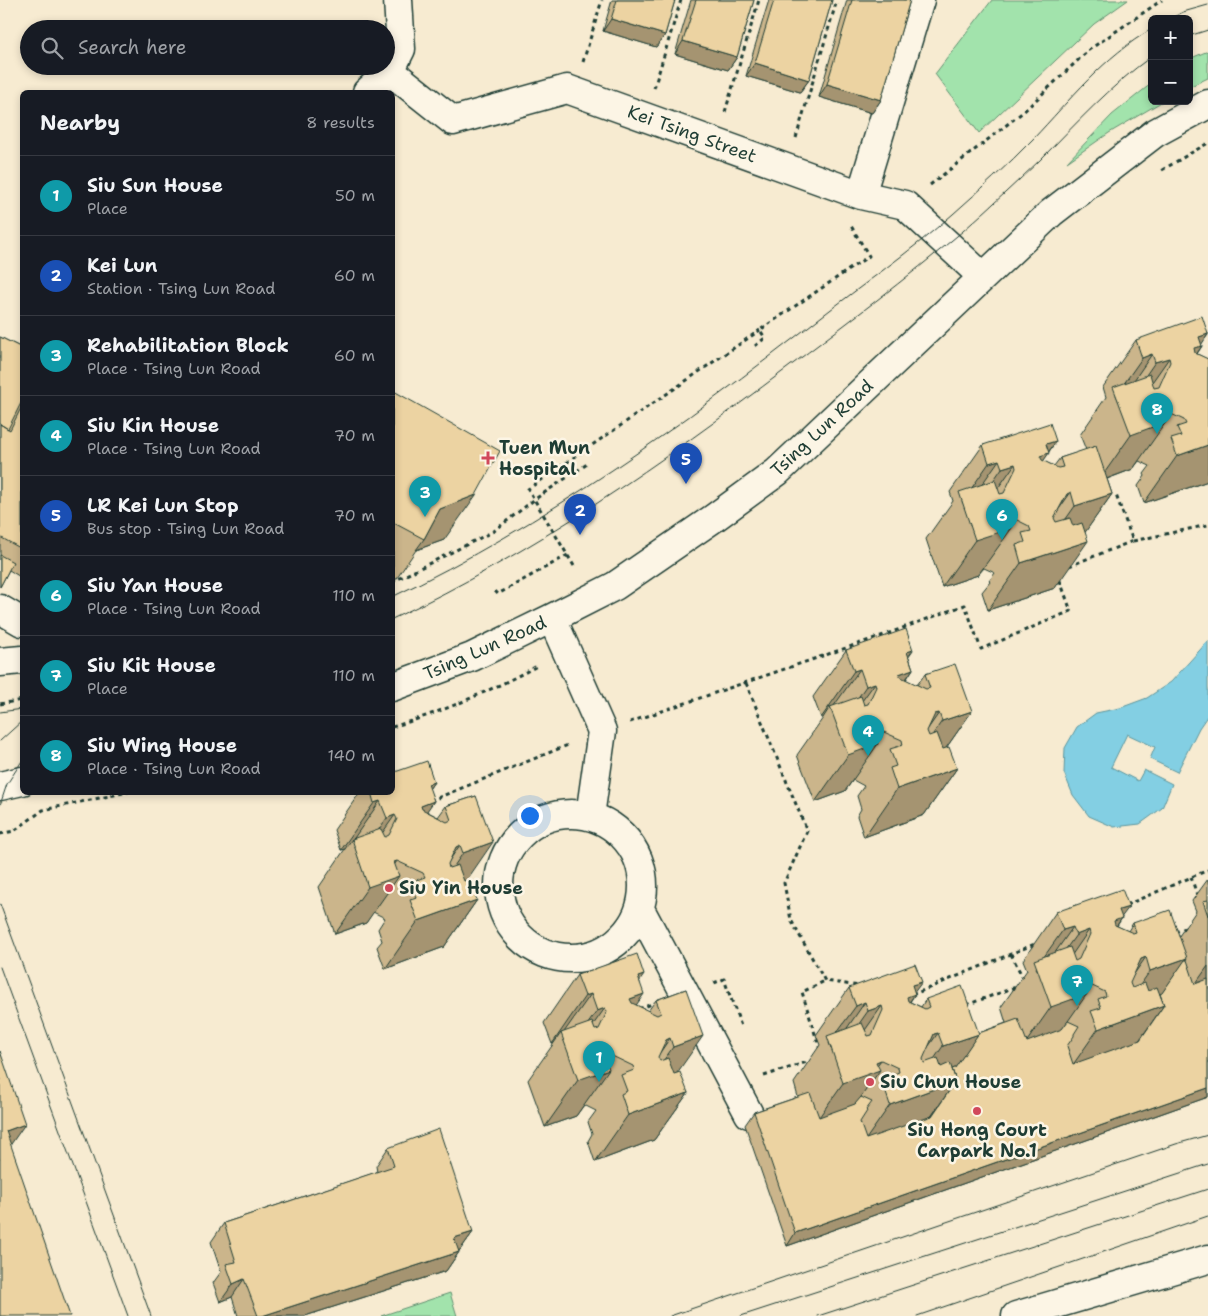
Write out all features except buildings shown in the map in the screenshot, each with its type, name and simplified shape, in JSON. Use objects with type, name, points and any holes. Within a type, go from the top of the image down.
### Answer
[{"type":"street","points":[[395,61],[401,49],[398,0]]},
{"type":"street","points":[[861,195],[920,0]]},
{"type":"street","points":[[369,90],[386,75]]},
{"type":"street","name":"Kei Tsing Street","points":[[395,75],[453,121],[567,89],[861,195],[905,205],[983,277]]},
{"type":"street","name":"Tsing Lun Road","points":[[395,686],[472,657],[615,586],[714,518],[777,472],[1051,213],[1156,133],[1208,104]]},
{"type":"street","points":[[0,609],[20,621]]},
{"type":"street","points":[[552,618],[602,731],[590,816]]},
{"type":"street","points":[[0,662],[20,660]]},
{"type":"street","points":[[0,786],[20,781]]},
{"type":"street","points":[[566,812],[590,816],[611,826],[623,836],[640,863],[644,886],[640,909],[629,931],[611,947],[589,957],[564,959],[542,952],[521,939],[506,920],[498,897],[499,873],[507,850],[522,831],[543,818],[566,812]]},
{"type":"street","points":[[640,909],[750,1114]]},
{"type":"street","points":[[1016,1316],[1208,1259]]},
{"type":"path","points":[[574,92],[602,0]]},
{"type":"path","points":[[646,117],[681,0]]},
{"type":"path","points":[[716,143],[759,0]]},
{"type":"path","points":[[787,168],[837,0]]},
{"type":"path","points":[[905,205],[1023,112],[1090,49],[1162,0]]},
{"type":"path","points":[[574,566],[528,489],[869,256],[849,223],[861,195]]},
{"type":"path","points":[[756,346],[765,338],[760,330]]},
{"type":"path","points":[[395,580],[494,531],[535,499],[587,464]]},
{"type":"path","points":[[1116,495],[1134,541]]},
{"type":"path","points":[[1065,567],[1134,541],[1208,525]]},
{"type":"path","points":[[496,591],[498,594],[568,555]]},
{"type":"path","points":[[430,801],[602,731],[746,683],[965,605],[981,649],[1071,612],[1057,571]]},
{"type":"path","points":[[881,636],[884,645]]},
{"type":"path","points":[[746,683],[807,831],[784,883],[791,920],[826,981]]},
{"type":"path","points":[[0,704],[20,700]]},
{"type":"path","points":[[0,834],[14,831],[43,810],[114,795]]},
{"type":"path","points":[[1123,906],[1208,870]]},
{"type":"path","points":[[1191,877],[1200,904]]},
{"type":"path","points":[[1171,933],[1189,927]]},
{"type":"path","points":[[906,994],[914,995],[1046,939]]},
{"type":"path","points":[[962,1007],[1025,984],[1011,954]]},
{"type":"path","points":[[822,1057],[802,992],[826,981],[862,987]]},
{"type":"path","points":[[759,1078],[813,1060]]},
{"type":"green space","points":[[992,0],[1128,0],[1094,24],[979,133],[935,74]]},
{"type":"green space","points":[[1208,51],[1208,78],[1193,85],[1193,60],[1193,57]]},
{"type":"green space","points":[[1148,86],[1148,105],[1156,105],[1109,133],[1067,162],[1112,115]]},
{"type":"green space","points":[[450,1293],[457,1316],[381,1316]]},
{"type":"water","points":[[1208,641],[1208,715],[1199,728],[1177,772],[1150,759],[1155,747],[1127,734],[1111,767],[1138,781],[1144,770],[1172,784],[1162,808],[1140,824],[1114,827],[1089,816],[1073,795],[1064,773],[1065,748],[1077,727],[1096,713],[1120,708],[1147,698],[1171,682]]},
{"type":"tram line","points":[[1177,15],[1208,5]]},
{"type":"tram line","points":[[1193,35],[1208,30]]},
{"type":"tram line","points":[[395,595],[504,538],[559,505],[716,397],[937,228],[1014,158],[1103,65],[1148,32]]},
{"type":"tram line","points":[[395,618],[496,565],[546,535],[644,472],[740,404],[876,301],[963,231],[1040,160],[1080,119],[1148,59]]},
{"type":"tram line","points":[[0,712],[20,709]]},
{"type":"tram line","points":[[0,741],[20,723]]},
{"type":"tram line","points":[[0,805],[7,784],[20,764]]},
{"type":"tram line","points":[[0,904],[151,1316]]},
{"type":"tram line","points":[[0,967],[128,1316]]},
{"type":"tram line","points":[[670,1316],[1176,1144],[1208,1135]]},
{"type":"tram line","points":[[741,1316],[1208,1164]]},
{"type":"tram line","points":[[818,1316],[1208,1189]]},
{"type":"tram line","points":[[917,1316],[1208,1216]]},
{"type":"place","name":"Siu Wing House","points":[[1157,434]]},
{"type":"place","name":"Tuen Mun Hospital","points":[[488,458]]},
{"type":"place","name":"LR Kei Lun Stop","points":[[686,484]]},
{"type":"place","name":"Rehabilitation Block","points":[[425,517]]},
{"type":"place","name":"Kei Lun","points":[[580,535]]},
{"type":"place","name":"Siu Yan House","points":[[1002,540]]},
{"type":"place","name":"Siu Kin House","points":[[868,756]]},
{"type":"place","name":"Siu Yin House","points":[[389,888]]},
{"type":"place","name":"Siu Kit House","points":[[1077,1006]]},
{"type":"place","name":"Siu Sun House","points":[[599,1082]]},
{"type":"place","name":"Siu Chun House","points":[[870,1082]]},
{"type":"place","name":"Siu Hong Court Carpark No.1","points":[[977,1111]]}]
